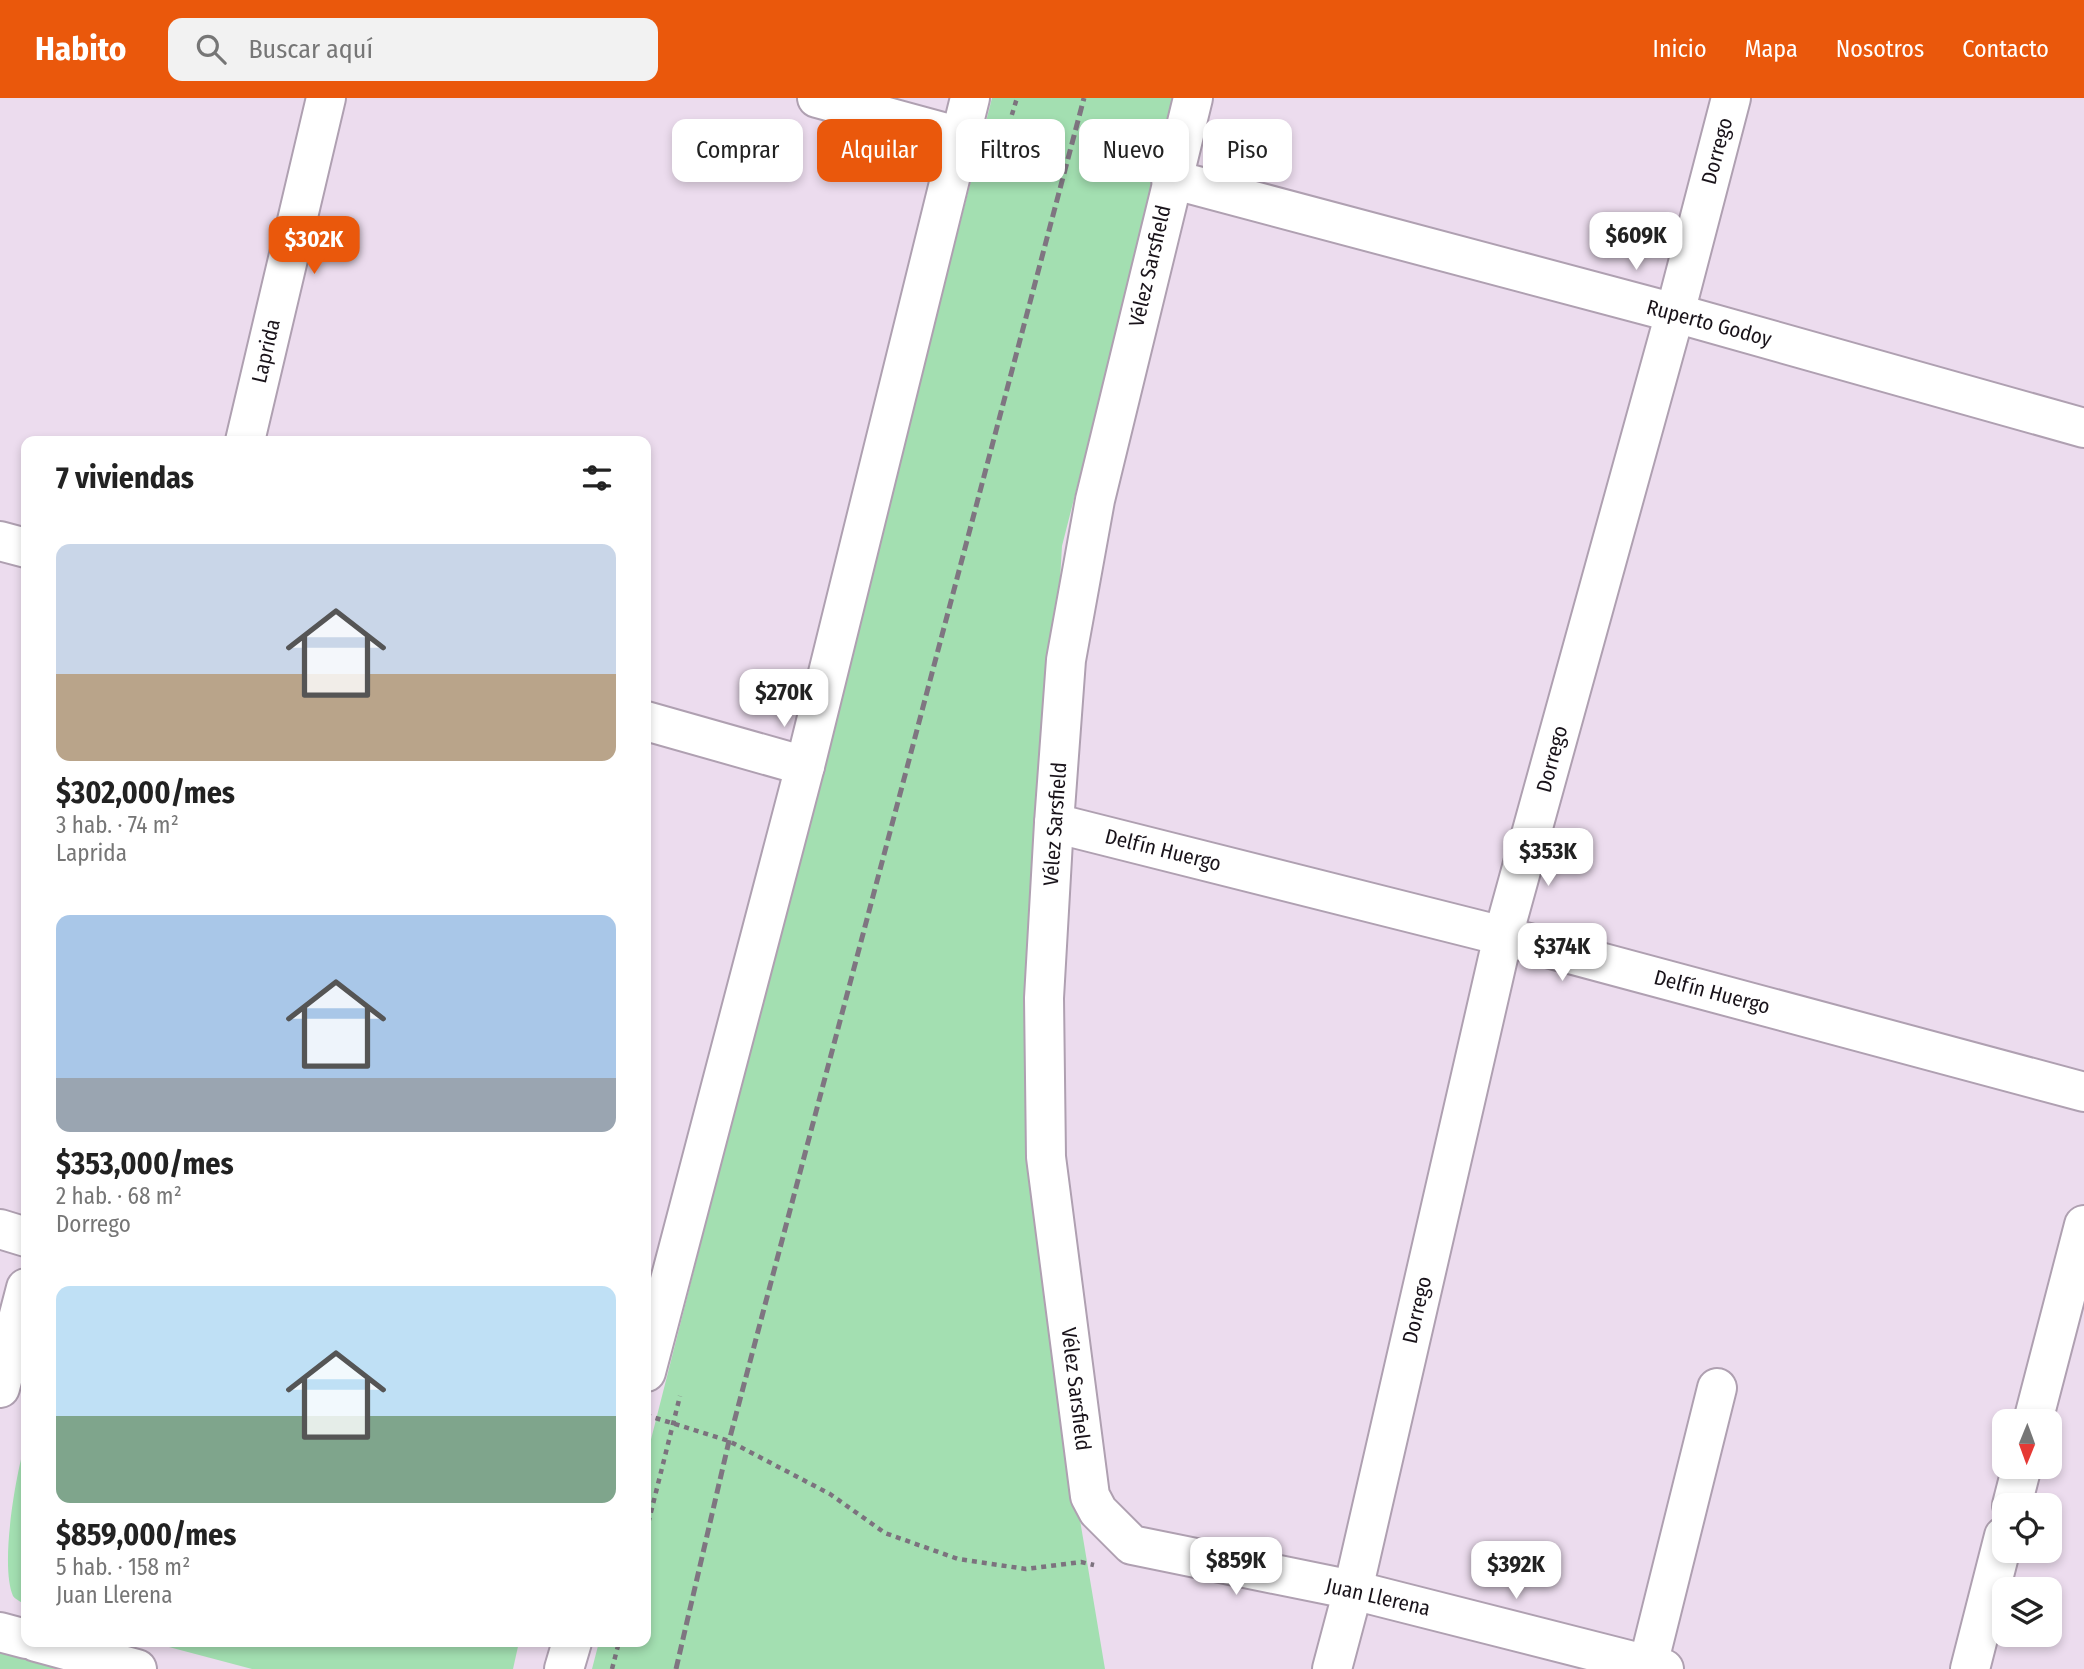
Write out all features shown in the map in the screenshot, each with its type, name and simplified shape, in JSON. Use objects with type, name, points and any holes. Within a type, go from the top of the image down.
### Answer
[{"type":"street","name":"Laprida","points":[[246,436],[326,98]]},
{"type":"street","points":[[817,98],[956,136]]},
{"type":"street","points":[[965,119],[970,98]]},
{"type":"street","name":"Vélez Sarsfield","points":[[1187,119],[1193,98]]},
{"type":"street","name":"Dorrego","points":[[1332,1669],[1353,1590],[1503,936],[1675,313],[1731,98]]},
{"type":"street","points":[[651,1353],[805,766],[956,157]]},
{"type":"street","name":"Vélez Sarsfield","points":[[1132,1545],[1098,1511],[1090,1496],[1046,1157],[1044,998],[1066,660],[1090,526],[1170,182]]},
{"type":"street","name":"Ruperto Godoy","points":[[1186,182],[1675,313],[2084,428]]},
{"type":"street","points":[[0,541],[21,547]]},
{"type":"street","points":[[651,722],[805,766]]},
{"type":"street","name":"Delfín Huergo","points":[[1054,823],[1503,936],[2084,1092]]},
{"type":"street","points":[[2037,1409],[2084,1225]]},
{"type":"street","points":[[0,1230],[21,1236]]},
{"type":"street","points":[[0,1388],[21,1307]]},
{"type":"street","points":[[1656,1667],[1717,1388]]},
{"type":"street","name":"Juan Llerena","points":[[1132,1545],[1353,1590],[1656,1667]]},
{"type":"street","points":[[1969,1669],[1997,1563]]},
{"type":"street","points":[[0,1632],[21,1638]]},
{"type":"street","points":[[55,1647],[137,1669]]},
{"type":"street","points":[[564,1669],[571,1647]]},
{"type":"path","points":[[651,1417],[730,1441],[830,1494],[885,1533],[958,1559],[1026,1569],[1081,1562],[1131,1572],[1132,1545]]},
{"type":"path","points":[[612,1669],[617,1647]]},
{"type":"green space","points":[[992,98],[1176,98],[1171,119],[1079,119],[1079,182],[1155,182],[1062,546],[1028,1127],[1080,1520],[1105,1669],[592,1669],[598,1647],[651,1647],[651,1439],[971,182],[1065,182],[1065,119],[987,119]]},
{"type":"green space","points":[[21,1462],[21,1602],[13,1596],[8,1564],[10,1521]]},
{"type":"green space","points":[[169,1647],[518,1647],[513,1669],[252,1669]]},
{"type":"green space","points":[[0,1651],[84,1669],[0,1669]]},
{"type":"railway","points":[[676,1669],[729,1441],[1084,98]]}]
